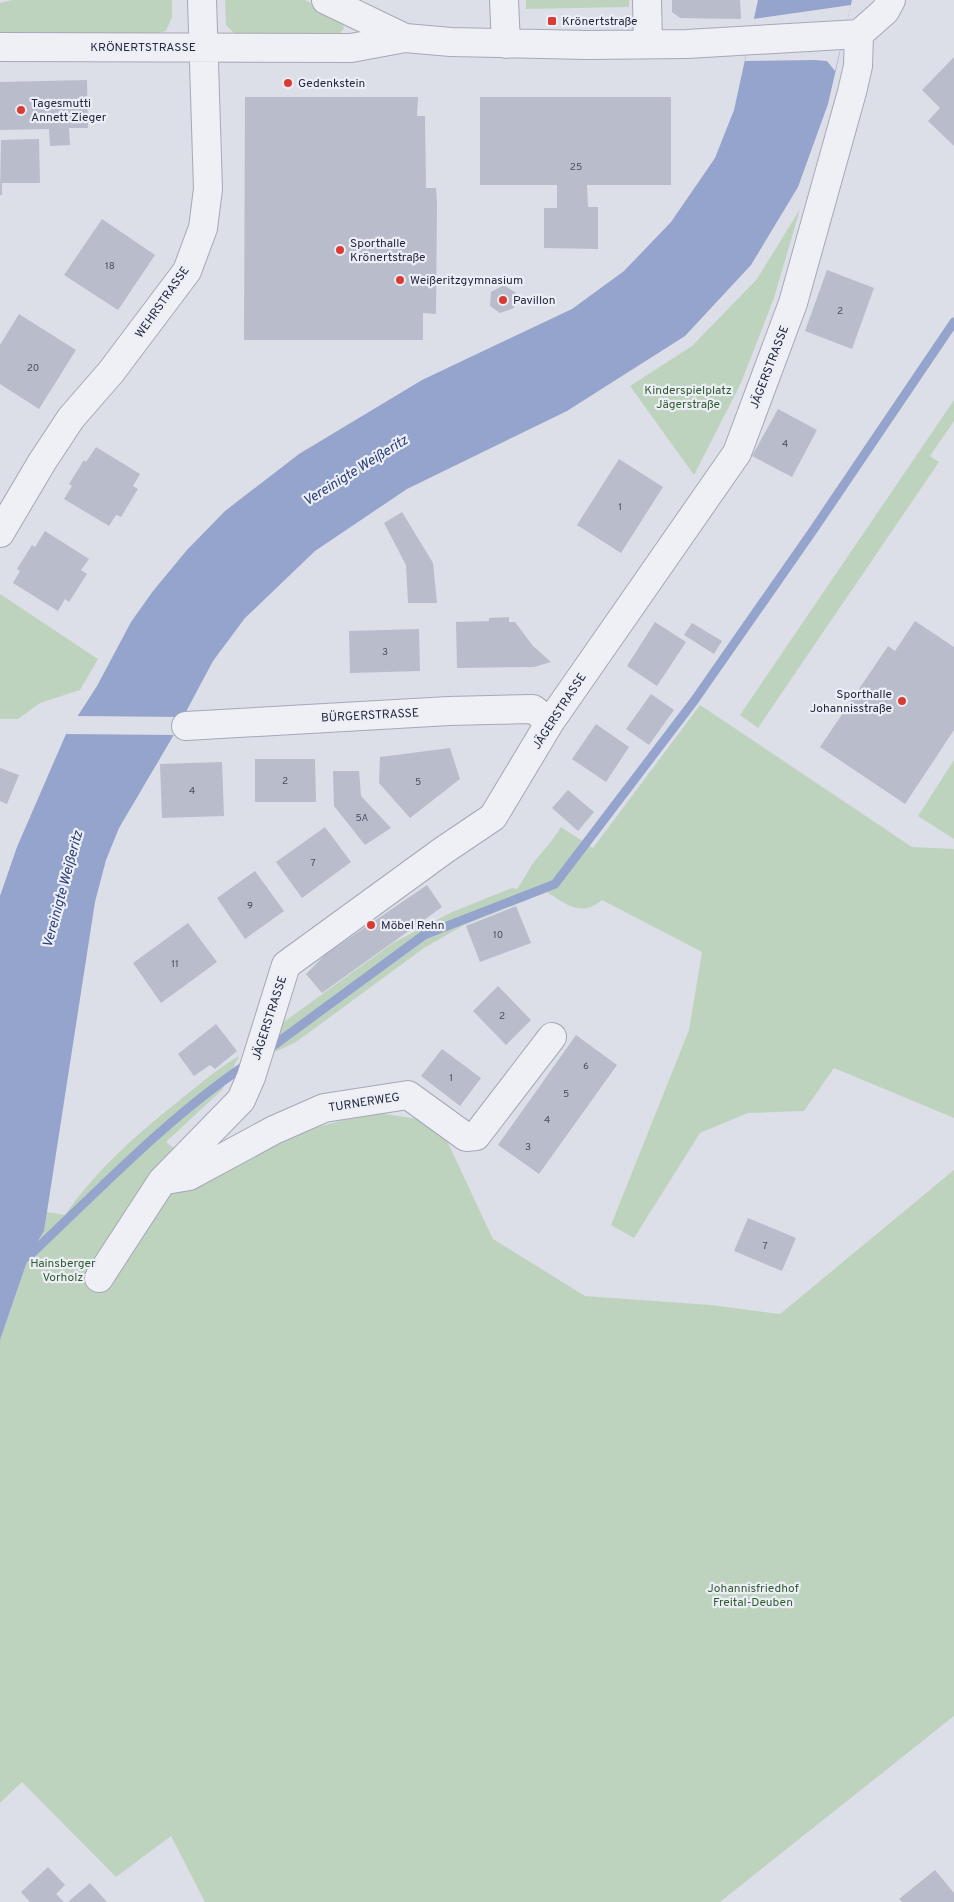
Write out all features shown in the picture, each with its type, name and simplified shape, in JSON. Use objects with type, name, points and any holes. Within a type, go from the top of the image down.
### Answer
[{"type":"street","name":"WEHRSTRASSE","points":[[0,533],[42,462],[71,418],[110,372],[187,271],[203,228],[208,189],[202,0]]},
{"type":"street","name":"KRÖNERTSTRASSE","points":[[326,0],[405,38]]},
{"type":"street","points":[[504,0],[506,44]]},
{"type":"street","points":[[647,0],[648,44]]},
{"type":"street","points":[[851,35],[885,11],[890,0]]},
{"type":"street","name":"KRÖNERTSTRASSE","points":[[0,47],[351,48],[405,38],[506,44],[687,44],[851,35]]},
{"type":"street","name":"JÄGERSTRASSE","points":[[99,1278],[162,1181],[241,1100],[251,1077],[286,965],[444,850],[493,817],[550,722],[737,453],[793,303],[852,92],[858,66],[851,35]]},
{"type":"street","name":"BÜRGERSTRASSE","points":[[186,726],[449,710],[533,709],[550,722]]},
{"type":"street","name":"TURNERWEG","points":[[162,1181],[189,1176],[274,1130],[324,1108],[408,1095],[466,1137],[476,1136],[552,1037]]},
{"type":"green space","points":[[13,0],[172,0],[172,17],[166,31],[146,36],[0,38],[0,3]]},
{"type":"green space","points":[[225,0],[305,0],[340,17],[344,28],[337,38],[237,36],[226,25]]},
{"type":"green space","points":[[526,0],[629,0],[629,7],[526,9]]},
{"type":"green space","name":"Kinderspielplatz Jägerstraße","points":[[800,209],[774,298],[741,383],[694,475],[630,386],[692,346],[757,279]]},
{"type":"green space","points":[[954,400],[954,421],[930,456],[939,462],[758,728],[740,715]]},
{"type":"green space","points":[[0,594],[98,659],[80,690],[40,703],[18,719],[0,719]]},
{"type":"green space","points":[[700,705],[912,847],[954,849],[954,1118],[834,1068],[804,1111],[748,1113],[700,1133],[634,1238],[611,1225],[689,1030],[702,952],[602,900],[587,908],[580,909],[567,905],[547,892],[464,925],[424,948],[296,1042],[275,1052],[281,1024],[393,943],[452,912],[512,888],[517,889],[534,862],[561,827],[593,848]]},
{"type":"green space","points":[[954,760],[954,839],[918,816]]},
{"type":"green space","points":[[239,1056],[222,1090],[166,1142],[208,1175],[314,1128],[373,1112],[424,1120],[448,1143],[493,1239],[585,1296],[711,1305],[780,1314],[954,1170],[954,1716],[720,1902],[205,1902],[171,1836],[116,1877],[22,1782],[0,1803],[0,1340],[29,1256],[44,1231],[47,1212],[65,1215],[104,1167],[134,1139],[209,1076]]},
{"type":"water","name":"Vereinigte Weißeritz","points":[[758,0],[852,0],[828,104],[798,187],[751,265],[685,336],[567,411],[407,489],[315,551],[245,618],[213,661],[172,738],[119,828],[106,860],[95,902],[44,1231],[29,1256],[0,1340],[0,896],[17,847],[66,734],[97,686],[131,622],[153,591],[187,550],[225,511],[299,454],[422,380],[572,309],[624,271],[671,222],[715,158],[734,110]]},
{"type":"pier","points":[[851,5],[835,71],[827,61],[745,61],[753,19]]},
{"type":"pier","points":[[76,716],[185,717],[176,735],[66,734]]},
{"type":"building","points":[[672,0],[740,0],[741,19],[680,18],[672,12]]},
{"type":"building","points":[[954,57],[954,146],[928,121],[940,108],[922,90]]},
{"type":"building","points":[[87,80],[88,128],[69,128],[70,145],[50,146],[49,129],[0,130],[0,82]]},
{"type":"building","name":"Sporthalle Krönertstraße","points":[[245,97],[418,97],[417,116],[425,116],[426,188],[436,188],[437,203],[436,314],[423,313],[423,340],[244,340]]},
{"type":"building","points":[[480,97],[671,97],[671,185],[587,185],[588,207],[598,207],[598,249],[544,248],[544,208],[557,208],[557,185],[480,185]]},
{"type":"building","points":[[39,139],[40,183],[2,183],[2,195],[0,195],[1,140]]},
{"type":"building","points":[[102,219],[155,255],[118,310],[64,275]]},
{"type":"building","points":[[827,270],[874,288],[852,349],[805,331]]},
{"type":"building","name":"Pavillon","points":[[504,285],[516,293],[514,308],[500,313],[490,306],[491,292]]},
{"type":"building","points":[[19,314],[76,350],[39,409],[0,384],[0,345]]},
{"type":"building","points":[[778,409],[817,430],[792,477],[752,456]]},
{"type":"building","points":[[96,447],[140,474],[133,486],[138,489],[121,517],[116,515],[109,526],[64,499],[72,486],[69,484],[84,460],[86,462]]},
{"type":"building","points":[[619,459],[663,487],[621,553],[577,525]]},
{"type":"building","points":[[402,512],[433,563],[437,603],[408,603],[406,565],[384,523]]},
{"type":"building","points":[[45,531],[89,559],[81,570],[87,574],[69,602],[65,599],[58,611],[13,583],[20,571],[17,569],[32,545],[35,547]]},
{"type":"building","points":[[509,617],[509,622],[515,622],[533,646],[551,662],[534,667],[457,668],[456,622],[489,621],[489,618]]},
{"type":"building","name":"Sporthalle Johannisstraße","points":[[915,621],[954,647],[954,730],[905,804],[820,747],[888,646],[895,651]]},
{"type":"building","points":[[655,622],[686,642],[657,686],[627,666]]},
{"type":"building","points":[[692,623],[722,641],[714,654],[684,635]]},
{"type":"building","points":[[419,629],[420,671],[350,673],[349,631]]},
{"type":"building","points":[[651,694],[674,710],[649,745],[626,729]]},
{"type":"building","points":[[596,724],[629,747],[606,782],[572,759]]},
{"type":"building","points":[[450,748],[460,779],[410,818],[379,783],[380,757]]},
{"type":"building","points":[[255,759],[315,759],[316,802],[255,802]]},
{"type":"building","points":[[222,762],[224,816],[162,818],[160,764]]},
{"type":"building","points":[[0,768],[19,775],[7,804],[0,801]]},
{"type":"building","points":[[333,771],[359,771],[361,796],[391,828],[365,845],[334,806]]},
{"type":"building","points":[[568,790],[594,812],[578,831],[552,808]]},
{"type":"building","points":[[325,827],[351,862],[302,898],[276,862]]},
{"type":"building","points":[[255,871],[284,911],[245,939],[217,898]]},
{"type":"building","points":[[427,885],[442,907],[322,993],[306,974],[326,954]]},
{"type":"building","points":[[516,906],[531,943],[480,962],[466,926]]},
{"type":"building","points":[[188,923],[217,962],[161,1003],[133,963]]},
{"type":"building","points":[[498,986],[531,1020],[506,1045],[473,1011]]},
{"type":"building","points":[[216,1024],[237,1051],[215,1069],[210,1065],[194,1076],[178,1054]]},
{"type":"building","points":[[576,1035],[617,1065],[539,1174],[498,1145]]},
{"type":"building","points":[[442,1049],[481,1078],[460,1106],[421,1076]]},
{"type":"building","points":[[748,1218],[796,1238],[782,1271],[734,1251]]},
{"type":"building","points":[[48,1867],[65,1885],[56,1894],[64,1902],[30,1902],[21,1892]]},
{"type":"building","points":[[935,1870],[954,1893],[954,1902],[902,1902],[899,1899]]},
{"type":"building","points":[[90,1883],[107,1902],[68,1902]]},
{"type":"waterway","points":[[266,1051],[424,935],[555,884],[694,701],[814,529],[954,322]]},
{"type":"waterway","points":[[0,1267],[29,1256],[161,1131],[247,1064]]},
{"type":"place","name":"Krönertstraße","points":[[552,21]]},
{"type":"place","name":"Gedenkstein","points":[[288,83]]},
{"type":"place","name":"Tagesmutti Annett Zieger","points":[[21,110]]},
{"type":"place","name":"Sporthalle Krönertstraße","points":[[340,250]]},
{"type":"place","name":"Weißeritzgymnasium","points":[[400,280]]},
{"type":"place","name":"Pavillon","points":[[503,300]]},
{"type":"place","name":"Sporthalle Johannisstraße","points":[[902,701]]},
{"type":"place","name":"Möbel Rehn","points":[[371,925]]},
{"type":"park label","name":"Hainsberger Vorholz","points":[[63,1270]]},
{"type":"park label","name":"Johannisfriedhof Freital-Deuben","points":[[753,1595]]}]
